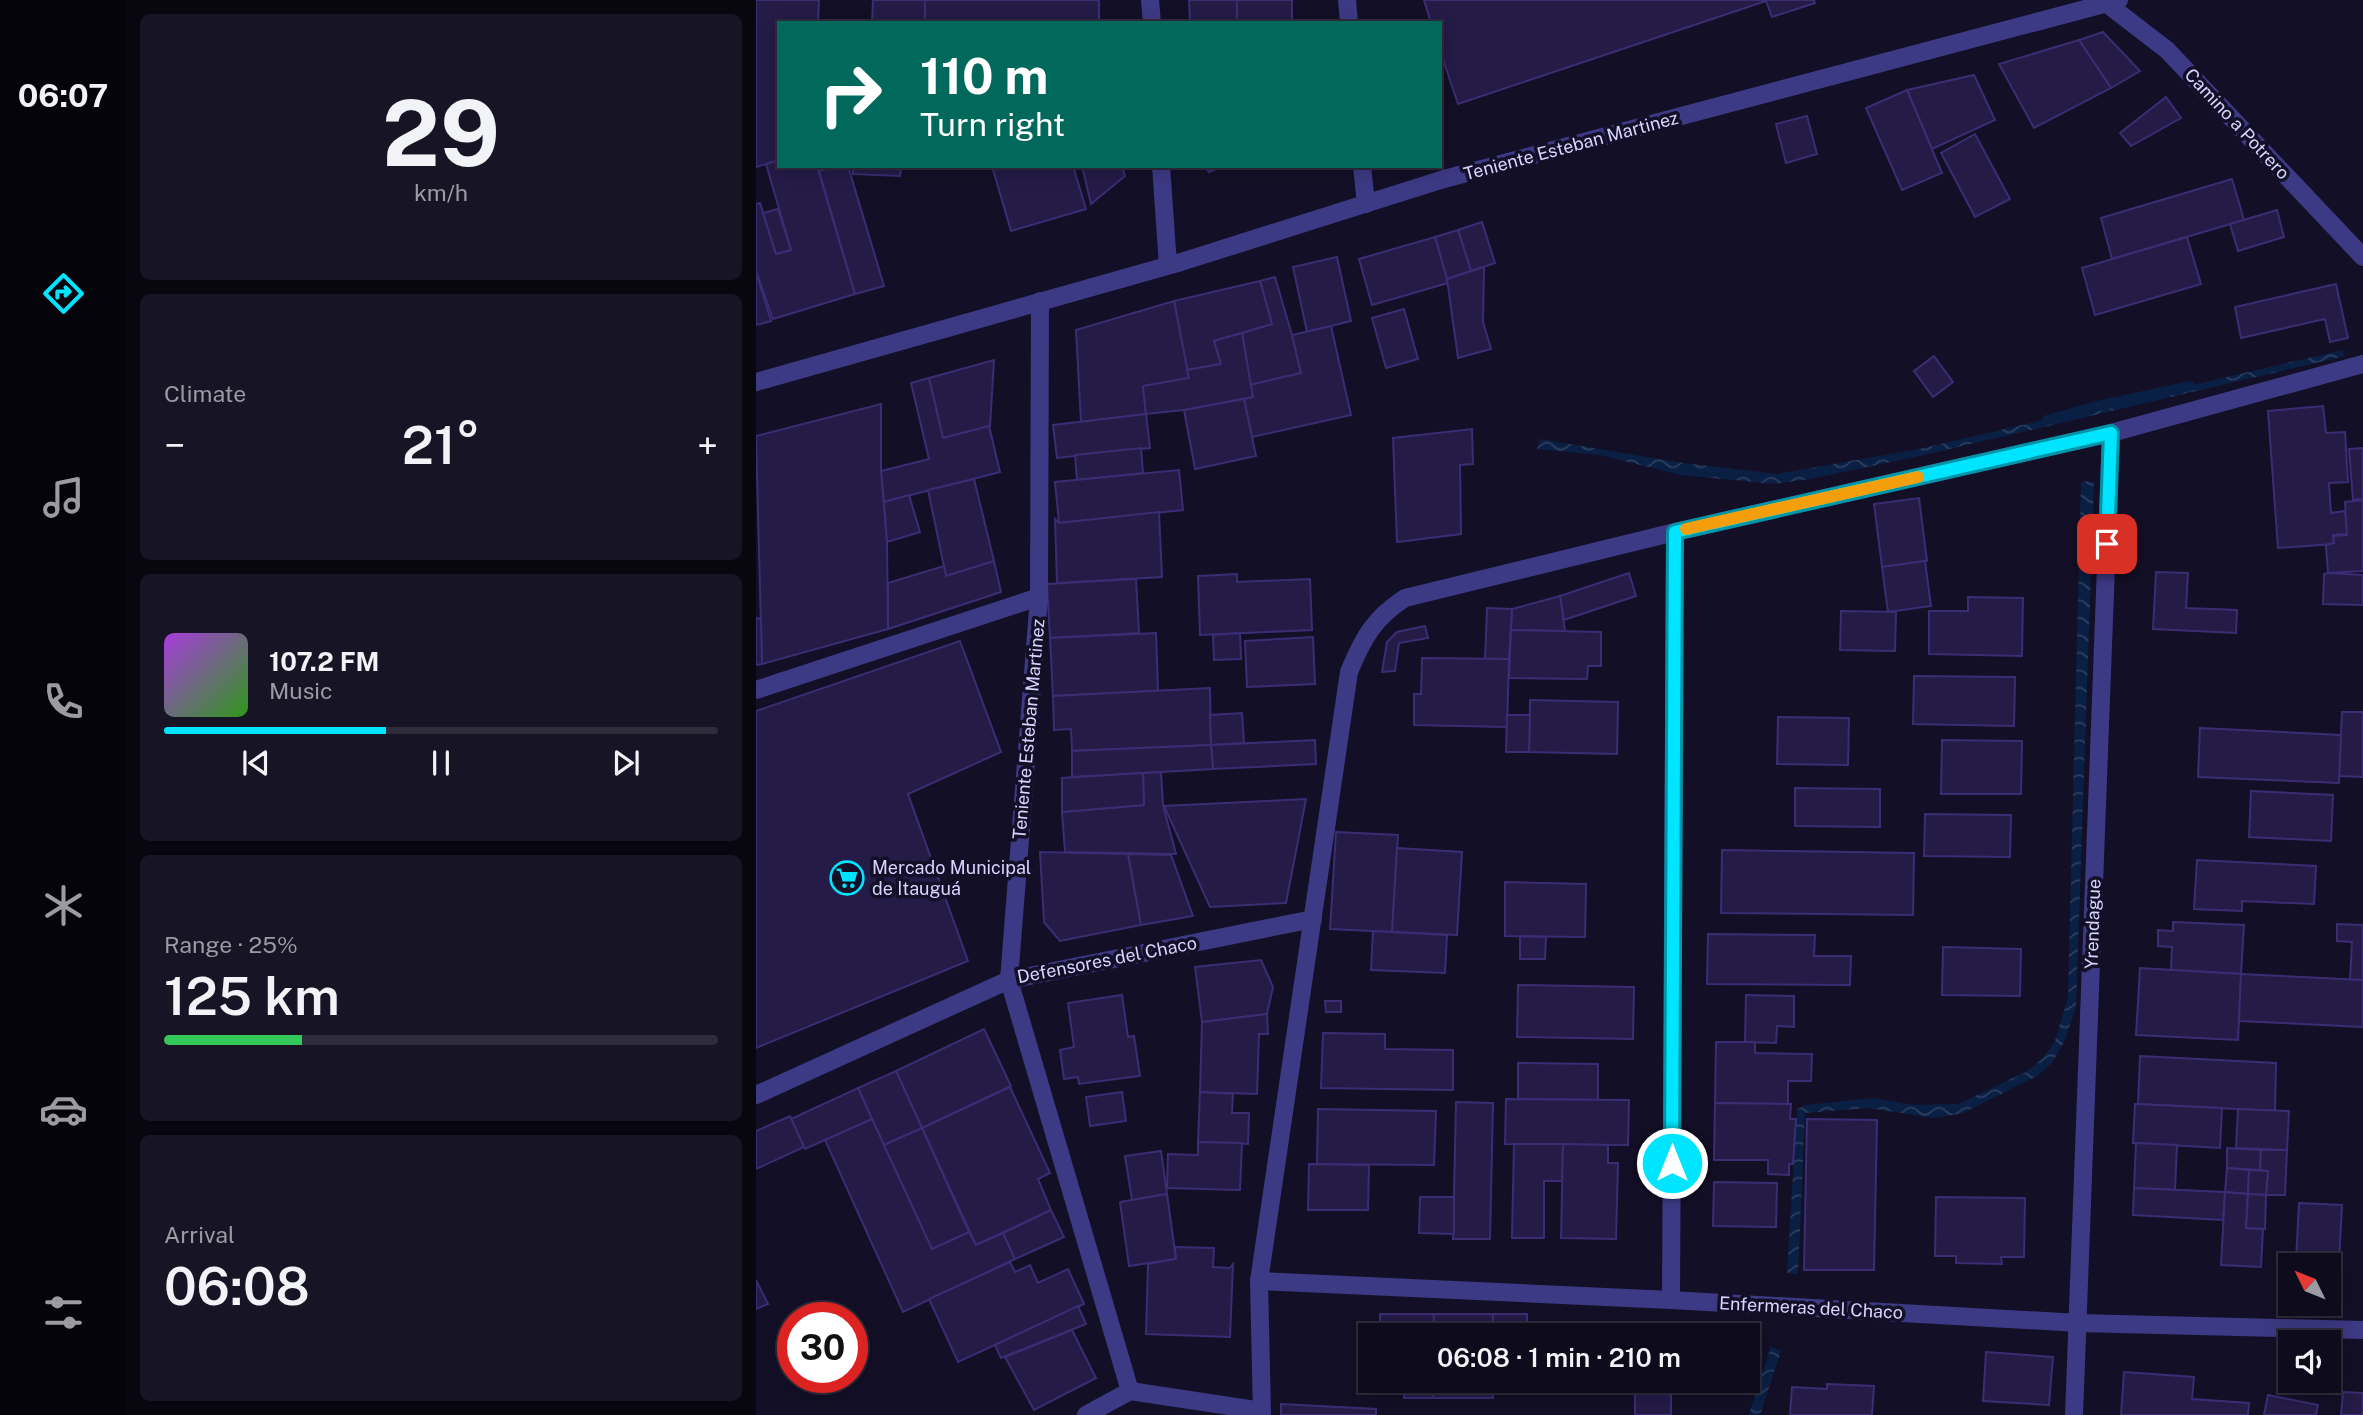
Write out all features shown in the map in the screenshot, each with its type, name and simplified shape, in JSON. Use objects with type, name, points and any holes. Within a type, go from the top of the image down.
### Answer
[{"type":"street","points":[[1150,0],[1152,21]]},
{"type":"street","points":[[1347,0],[1349,21]]},
{"type":"street","name":"Teniente Esteban Martinez","points":[[756,382],[1168,265],[1444,179],[2110,1]]},
{"type":"street","name":"Camino a Potrero","points":[[2110,1],[2167,50],[2363,257]]},
{"type":"street","points":[[1161,168],[1168,265]]},
{"type":"street","points":[[1362,168],[1366,204]]},
{"type":"street","name":"Teniente Esteban Martinez","points":[[1040,301],[1039,597],[1009,980],[1130,1391]]},
{"type":"street","points":[[1086,1415],[1130,1391],[1262,1413],[1259,1281],[1349,672],[1363,638],[1387,610],[1405,598],[1675,532],[2111,433],[2363,364]]},
{"type":"street","name":"Yrendague","points":[[2074,1415],[2111,433]]},
{"type":"street","points":[[1671,1300],[1675,532]]},
{"type":"street","points":[[756,690],[1039,597]]},
{"type":"street","name":"Defensores del Chaco","points":[[756,1095],[1009,980],[1313,919]]},
{"type":"street","name":"Enfermeras del Chaco","points":[[1259,1281],[2079,1323],[2363,1331]]},
{"type":"water","points":[[2343,350],[2345,356],[1920,456],[1774,484],[1681,475],[1600,455],[1537,449],[1540,439],[1683,463],[1777,474],[1919,449]]},
{"type":"water","points":[[2081,481],[2094,482],[2076,1007],[2064,1042],[2052,1063],[2037,1076],[1963,1113],[1934,1118],[1868,1108],[1805,1113],[1798,1274],[1787,1273],[1797,1109],[1806,1105],[1874,1098],[1913,1105],[1958,1104],[2028,1071],[2043,1058],[2055,1041],[2068,997]]},
{"type":"water","points":[[1771,1346],[1781,1351],[1760,1415],[1749,1415],[1756,1393],[1760,1393],[1760,1380]]},
{"type":"building","points":[[756,0],[819,0],[818,21],[777,21],[777,161],[756,167]]},
{"type":"building","points":[[873,0],[925,0],[925,21],[872,21]]},
{"type":"building","points":[[925,0],[1099,0],[1099,21],[925,21]]},
{"type":"building","points":[[1189,0],[1237,0],[1237,21],[1190,21]]},
{"type":"building","points":[[1237,0],[1292,0],[1292,21],[1237,21]]},
{"type":"building","points":[[1424,0],[1814,0],[1815,3],[1772,17],[1766,1],[1458,104],[1442,56],[1442,21],[1430,21]]},
{"type":"building","points":[[2103,32],[2140,71],[2111,88],[2079,40]]},
{"type":"building","points":[[2079,40],[2111,88],[2034,128],[1999,64]]},
{"type":"building","points":[[1974,75],[1995,120],[1932,149],[1907,90]]},
{"type":"building","points":[[1907,90],[1942,173],[1902,190],[1866,108]]},
{"type":"building","points":[[2166,97],[2181,118],[2131,146],[2120,133]]},
{"type":"building","points":[[1807,116],[1817,154],[1786,163],[1776,124]]},
{"type":"building","points":[[1975,134],[2010,199],[1975,217],[1941,153]]},
{"type":"building","points":[[777,161],[777,168],[818,168],[855,294],[773,319],[756,271],[756,204],[760,203],[776,254],[791,250],[766,164]]},
{"type":"building","points":[[849,168],[884,286],[855,294],[819,171]]},
{"type":"building","points":[[853,168],[901,168],[900,176],[853,174]]},
{"type":"building","points":[[993,168],[1074,168],[1086,209],[1011,231]]},
{"type":"building","points":[[1082,168],[1123,168],[1125,176],[1091,204]]},
{"type":"building","points":[[2232,179],[2244,220],[2112,259],[2101,218]]},
{"type":"building","points":[[778,209],[791,250],[776,254],[763,213]]},
{"type":"building","points":[[2277,210],[2284,237],[2238,251],[2230,224]]},
{"type":"building","points":[[1482,222],[1495,263],[1471,271],[1458,230]]},
{"type":"building","points":[[1458,230],[1471,271],[1447,279],[1435,237]]},
{"type":"building","points":[[1435,237],[1448,283],[1372,305],[1359,259]]},
{"type":"building","points":[[2187,237],[2201,284],[2095,315],[2082,268]]},
{"type":"building","points":[[1337,257],[1351,321],[1307,332],[1293,267]]},
{"type":"building","points":[[1484,267],[1483,322],[1491,349],[1458,358],[1447,279]]},
{"type":"building","points":[[756,272],[771,321],[756,325]]},
{"type":"building","points":[[1275,277],[1301,373],[1250,385],[1242,333],[1272,324],[1260,281]]},
{"type":"building","points":[[1260,281],[1272,324],[1214,341],[1221,364],[1187,370],[1174,301]]},
{"type":"building","points":[[2336,284],[2348,338],[2330,342],[2325,319],[2241,338],[2235,307]]},
{"type":"building","points":[[1174,301],[1189,378],[1143,386],[1146,414],[1081,422],[1076,330]]},
{"type":"building","points":[[1404,309],[1418,359],[1386,368],[1372,318]]},
{"type":"building","points":[[1331,326],[1351,415],[1252,437],[1244,399],[1253,397],[1250,385],[1301,373],[1292,335]]},
{"type":"building","points":[[1242,333],[1253,397],[1146,414],[1143,386],[1189,378],[1187,370],[1221,364],[1214,341]]},
{"type":"building","points":[[1934,356],[1953,382],[1933,397],[1914,371]]},
{"type":"building","points":[[994,360],[990,426],[943,438],[929,378]]},
{"type":"building","points":[[929,378],[943,438],[989,426],[1000,472],[884,502],[881,471],[929,459],[911,383]]},
{"type":"building","points":[[1244,399],[1256,456],[1195,469],[1184,410]]},
{"type":"building","points":[[881,404],[888,629],[762,664],[756,436]]},
{"type":"building","points":[[2323,406],[2326,433],[2345,432],[2348,482],[2329,483],[2331,513],[2345,511],[2347,534],[2333,535],[2334,544],[2278,548],[2268,411]]},
{"type":"building","points":[[1146,414],[1150,448],[1057,458],[1053,425]]},
{"type":"building","points":[[1472,429],[1473,464],[1460,465],[1461,534],[1397,542],[1393,438]]},
{"type":"building","points":[[1141,448],[1143,473],[1077,480],[1075,455]]},
{"type":"building","points":[[2363,448],[2363,499],[2353,500],[2349,449]]},
{"type":"building","points":[[1179,470],[1183,510],[1059,523],[1055,482]]},
{"type":"building","points":[[974,479],[994,561],[946,576],[928,490]]},
{"type":"building","points":[[909,495],[920,532],[887,542],[884,502]]},
{"type":"building","points":[[1919,498],[1927,561],[1882,567],[1874,504]]},
{"type":"building","points":[[2363,500],[2363,571],[2328,573],[2326,545],[2334,543],[2333,536],[2347,535],[2345,502]]},
{"type":"building","points":[[1159,512],[1162,577],[1057,583],[1055,519],[1059,523]]},
{"type":"building","points":[[994,561],[1001,592],[888,629],[888,583],[944,566],[946,576]]},
{"type":"building","points":[[1925,561],[1931,606],[1888,612],[1882,567]]},
{"type":"building","points":[[2156,572],[2188,573],[2186,608],[2237,610],[2236,633],[2153,629]]},
{"type":"building","points":[[1629,573],[1636,596],[1564,620],[1560,596]]},
{"type":"building","points":[[1237,574],[1237,582],[1310,579],[1312,630],[1200,635],[1198,576]]},
{"type":"building","points":[[2324,574],[2363,575],[2363,605],[2323,604]]},
{"type":"building","points":[[1136,579],[1139,633],[1050,638],[1047,584]]},
{"type":"building","points":[[1560,596],[1565,631],[1511,630],[1512,609]]},
{"type":"building","points":[[1968,597],[2023,598],[2022,656],[1929,654],[1929,611],[1968,611]]},
{"type":"building","points":[[1487,608],[1512,609],[1509,659],[1485,660]]},
{"type":"building","points":[[1841,611],[1896,612],[1895,651],[1840,650]]},
{"type":"building","points":[[756,618],[761,619],[762,664],[756,665]]},
{"type":"building","points":[[1425,626],[1428,638],[1399,643],[1395,671],[1382,672],[1387,642],[1397,632]]},
{"type":"building","points":[[1511,630],[1601,632],[1601,666],[1588,666],[1587,679],[1509,678]]},
{"type":"building","points":[[1156,633],[1158,691],[1053,696],[1050,638]]},
{"type":"building","points":[[1240,633],[1241,659],[1214,660],[1213,635]]},
{"type":"building","points":[[1313,637],[1315,684],[1247,687],[1245,641]]},
{"type":"building","name":"Mercado Municipal de Itauguá","points":[[960,641],[1001,752],[908,794],[968,961],[756,1048],[756,711]]},
{"type":"building","points":[[1422,658],[1509,659],[1507,727],[1414,725],[1414,694],[1421,694]]},
{"type":"building","points":[[1914,676],[2015,677],[2014,726],[1913,724]]},
{"type":"building","points":[[1210,688],[1211,745],[1072,751],[1071,729],[1054,730],[1053,696]]},
{"type":"building","points":[[1530,700],[1618,702],[1617,754],[1529,752]]},
{"type":"building","points":[[2342,712],[2363,712],[2363,777],[2339,776]]},
{"type":"building","points":[[1242,713],[1244,743],[1211,745],[1210,715]]},
{"type":"building","points":[[1507,715],[1530,715],[1529,752],[1506,752]]},
{"type":"building","points":[[1778,717],[1849,718],[1848,765],[1777,764]]},
{"type":"building","points":[[2200,728],[2341,735],[2339,783],[2198,777]]},
{"type":"building","points":[[1315,740],[1316,764],[1213,769],[1211,745]]},
{"type":"building","points":[[1942,740],[2022,741],[2021,794],[1941,794]]},
{"type":"building","points":[[1211,745],[1213,769],[1072,777],[1072,751]]},
{"type":"building","points":[[1161,772],[1163,805],[1176,854],[1065,852],[1062,812],[1144,805],[1143,773]]},
{"type":"building","points":[[1143,773],[1144,805],[1062,812],[1062,778]]},
{"type":"building","points":[[1795,788],[1880,789],[1880,827],[1795,826]]},
{"type":"building","points":[[2251,791],[2333,795],[2331,841],[2249,837]]},
{"type":"building","points":[[1306,799],[1286,903],[1210,907],[1164,806]]},
{"type":"building","points":[[1925,814],[2011,815],[2010,857],[1924,856]]},
{"type":"building","points":[[1336,832],[1398,835],[1392,932],[1330,929]]},
{"type":"building","points":[[1397,848],[1462,852],[1457,935],[1392,932]]},
{"type":"building","points":[[1722,850],[1914,853],[1913,915],[1721,913]]},
{"type":"building","points":[[1040,852],[1128,854],[1141,925],[1060,941],[1044,922]]},
{"type":"building","points":[[1128,854],[1171,855],[1193,916],[1141,925]]},
{"type":"building","points":[[2197,860],[2316,866],[2314,904],[2242,901],[2242,911],[2194,909]]},
{"type":"building","points":[[1505,882],[1586,884],[1585,937],[1505,936]]},
{"type":"building","points":[[2173,922],[2244,925],[2241,974],[2171,970],[2172,947],[2158,946],[2158,930],[2173,931]]},
{"type":"building","points":[[2337,924],[2363,925],[2363,980],[2350,980],[2352,942],[2337,941]]},
{"type":"building","points":[[1373,931],[1447,935],[1445,973],[1371,970]]},
{"type":"building","points":[[1708,934],[1815,935],[1814,956],[1851,956],[1850,985],[1707,984]]},
{"type":"building","points":[[1520,936],[1546,937],[1545,959],[1520,959]]},
{"type":"building","points":[[1943,947],[2021,949],[2020,996],[1942,995]]},
{"type":"building","points":[[1261,960],[1273,987],[1267,1014],[1202,1022],[1195,967]]},
{"type":"building","points":[[2140,968],[2241,974],[2238,1040],[2136,1035]]},
{"type":"building","points":[[2241,974],[2363,980],[2363,1027],[2239,1021]]},
{"type":"building","points":[[1518,985],[1634,987],[1633,1039],[1517,1037]]},
{"type":"building","points":[[1122,995],[1128,1037],[1134,1036],[1140,1076],[1079,1084],[1078,1077],[1064,1079],[1060,1050],[1074,1047],[1068,1003]]},
{"type":"building","points":[[1746,995],[1794,996],[1794,1027],[1777,1026],[1776,1043],[1745,1042]]},
{"type":"building","points":[[1325,1001],[1341,1001],[1341,1012],[1326,1012]]},
{"type":"building","points":[[1267,1014],[1268,1034],[1259,1034],[1257,1094],[1200,1092],[1202,1022]]},
{"type":"building","points":[[984,1029],[1011,1086],[922,1128],[896,1071]]},
{"type":"building","points":[[1323,1033],[1385,1034],[1385,1049],[1453,1050],[1453,1090],[1321,1088]]},
{"type":"building","points":[[1716,1042],[1755,1042],[1755,1053],[1812,1054],[1811,1081],[1788,1081],[1788,1104],[1715,1103]]},
{"type":"building","points":[[2140,1056],[2276,1063],[2275,1111],[2138,1104]]},
{"type":"building","points":[[1518,1063],[1598,1064],[1598,1100],[1518,1099]]},
{"type":"building","points":[[896,1071],[922,1128],[884,1145],[858,1088]]},
{"type":"building","points":[[1010,1087],[1050,1173],[1038,1179],[1051,1210],[976,1245],[922,1128]]},
{"type":"building","points":[[858,1088],[872,1119],[805,1149],[791,1119]]},
{"type":"building","points":[[1122,1092],[1126,1121],[1090,1126],[1086,1097]]},
{"type":"building","points":[[1200,1092],[1233,1094],[1232,1113],[1249,1113],[1248,1144],[1198,1142]]},
{"type":"building","points":[[1506,1099],[1629,1100],[1628,1145],[1505,1144]]},
{"type":"building","points":[[1456,1102],[1493,1103],[1490,1239],[1453,1239]]},
{"type":"building","points":[[1715,1103],[1791,1104],[1790,1119],[1796,1119],[1793,1164],[1789,1164],[1789,1175],[1768,1174],[1768,1160],[1714,1160]]},
{"type":"building","points":[[2135,1104],[2222,1108],[2220,1148],[2133,1143]]},
{"type":"building","points":[[1318,1109],[1436,1111],[1434,1165],[1317,1164]]},
{"type":"building","points":[[2238,1109],[2289,1111],[2287,1150],[2236,1148]]},
{"type":"building","points":[[790,1116],[804,1147],[756,1169],[756,1131]]},
{"type":"building","points":[[872,1119],[932,1249],[969,1232],[976,1245],[1003,1233],[1015,1259],[903,1312],[825,1140]]},
{"type":"building","points":[[1807,1119],[1877,1120],[1874,1270],[1804,1270]]},
{"type":"building","points":[[922,1128],[969,1232],[932,1249],[884,1145]]},
{"type":"building","points":[[1198,1142],[1242,1143],[1240,1190],[1167,1188],[1168,1154],[1198,1155]]},
{"type":"building","points":[[2136,1143],[2177,1145],[2175,1190],[2134,1188]]},
{"type":"building","points":[[1514,1144],[1563,1144],[1562,1181],[1544,1181],[1544,1238],[1512,1238]]},
{"type":"building","points":[[1563,1144],[1608,1145],[1608,1163],[1618,1163],[1616,1239],[1561,1238]]},
{"type":"building","points":[[2227,1148],[2261,1150],[2260,1170],[2227,1168]]},
{"type":"building","points":[[2261,1150],[2287,1150],[2285,1195],[2266,1195],[2268,1171],[2260,1170]]},
{"type":"building","points":[[1161,1151],[1167,1194],[1132,1200],[1125,1156]]},
{"type":"building","points":[[1309,1164],[1369,1165],[1368,1210],[1308,1210]]},
{"type":"building","points":[[2227,1168],[2249,1170],[2248,1194],[2225,1192]]},
{"type":"building","points":[[2249,1170],[2268,1171],[2266,1195],[2248,1194]]},
{"type":"building","points":[[1714,1182],[1777,1183],[1776,1227],[1713,1226]]},
{"type":"building","points":[[2134,1188],[2225,1192],[2223,1220],[2133,1215]]},
{"type":"building","points":[[2225,1192],[2248,1194],[2246,1228],[2263,1229],[2261,1267],[2221,1265]]},
{"type":"building","points":[[1167,1194],[1176,1259],[1129,1266],[1120,1202]]},
{"type":"building","points":[[2248,1194],[2266,1195],[2265,1229],[2246,1228]]},
{"type":"building","points":[[1420,1197],[1454,1197],[1454,1234],[1419,1233]]},
{"type":"building","points":[[1936,1197],[2025,1198],[2024,1257],[2001,1257],[2002,1264],[1956,1263],[1956,1256],[1935,1256]]},
{"type":"building","points":[[2299,1203],[2342,1205],[2339,1253],[2296,1253]]},
{"type":"building","points":[[1051,1210],[1064,1237],[1015,1259],[1003,1233]]},
{"type":"building","points":[[1175,1247],[1214,1248],[1213,1267],[1230,1268],[1233,1264],[1230,1337],[1146,1334],[1148,1264],[1176,1259]]},
{"type":"building","points":[[1010,1262],[1015,1272],[1030,1265],[1038,1283],[1068,1269],[1084,1304],[958,1362],[929,1299]]},
{"type":"building","points":[[756,1280],[768,1304],[756,1309]]},
{"type":"building","points":[[1078,1306],[1086,1324],[1001,1358],[995,1345]]},
{"type":"building","points":[[1380,1314],[1434,1314],[1434,1323],[1380,1323]]},
{"type":"building","points":[[1434,1314],[1493,1314],[1493,1323],[1434,1323]]},
{"type":"building","points":[[1493,1314],[1527,1314],[1527,1323],[1493,1323]]},
{"type":"building","points":[[1072,1330],[1096,1378],[1034,1410],[1005,1357]]},
{"type":"building","points":[[1986,1352],[2053,1357],[2049,1405],[1983,1401]]},
{"type":"building","points":[[2124,1372],[2194,1377],[2192,1399],[2249,1403],[2248,1415],[2121,1415]]},
{"type":"building","points":[[1827,1384],[1874,1386],[1872,1415],[1790,1415],[1792,1387],[1827,1389]]},
{"type":"building","points":[[2343,1392],[2363,1393],[2363,1415],[2341,1415]]},
{"type":"building","points":[[1404,1393],[1433,1393],[1433,1398],[1404,1398]]},
{"type":"building","points":[[1433,1393],[1493,1393],[1493,1398],[1433,1398]]},
{"type":"building","points":[[1635,1393],[1671,1393],[1671,1415],[1635,1415]]},
{"type":"building","points":[[2268,1395],[2318,1405],[2316,1415],[2264,1415]]},
{"type":"building","points":[[1281,1404],[1376,1409],[1376,1415],[1281,1415]]},
{"type":"waterway","points":[[2091,410],[2093,407],[2190,386]]},
{"type":"waterway","points":[[2047,420],[2093,407]]},
{"type":"slow traffic","points":[[1686,529],[1918,477]]},
{"type":"place","name":"Mercado Municipal de Itauguá","points":[[847,878]]},
{"type":"route","points":[[1672,1163],[1675,532],[2111,433],[2107,544]]}]
